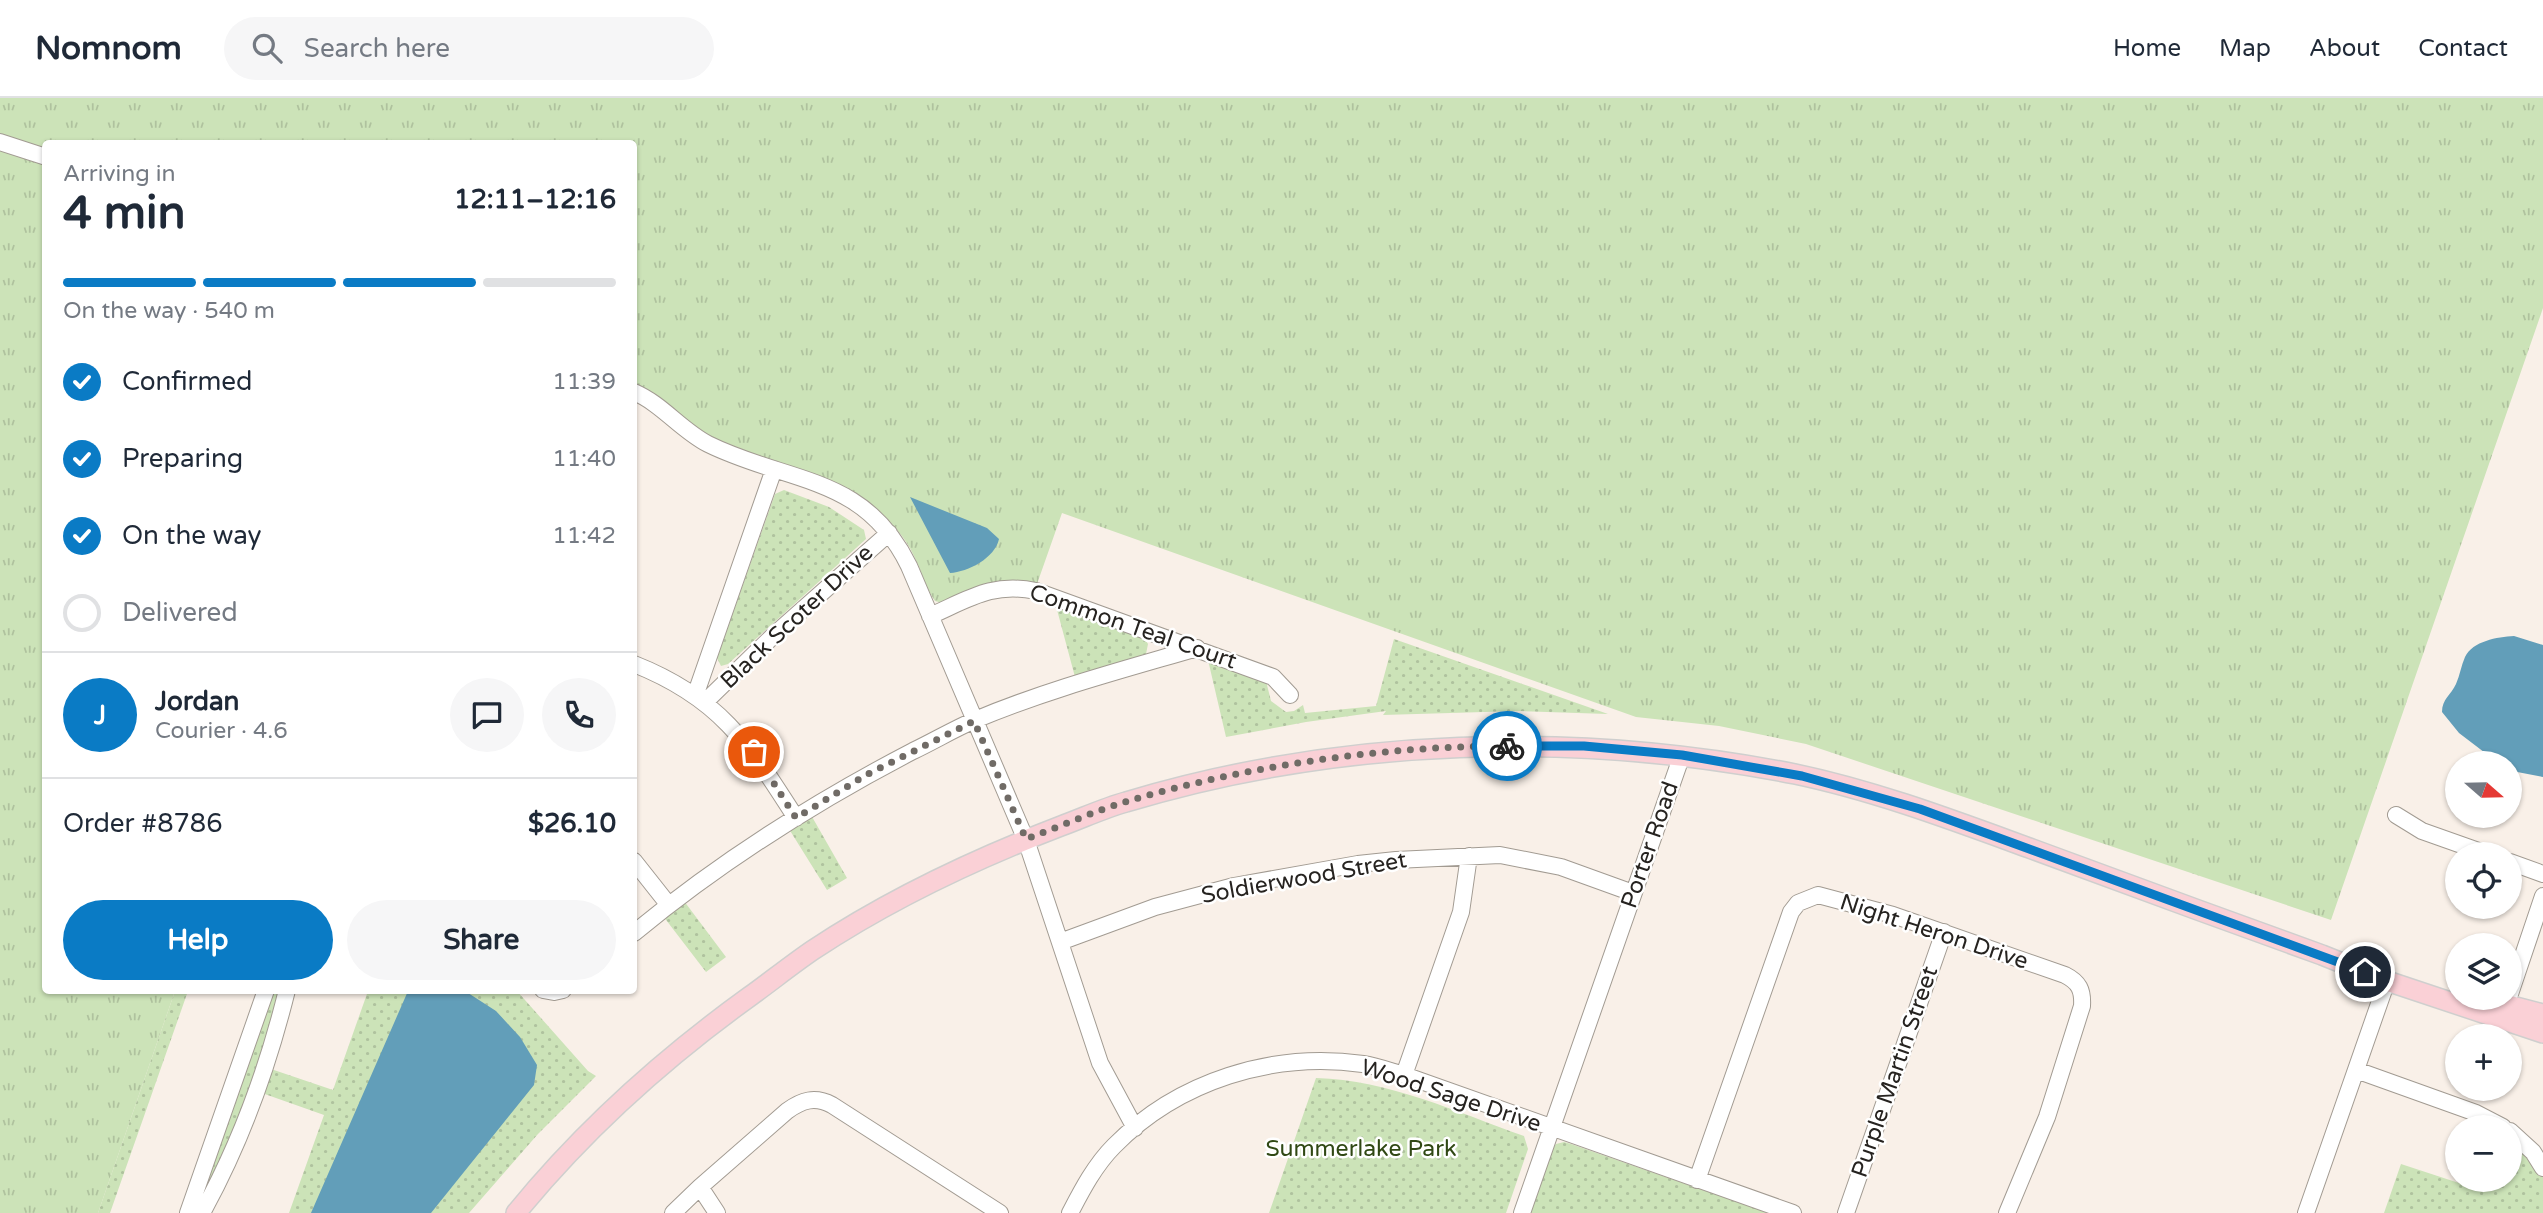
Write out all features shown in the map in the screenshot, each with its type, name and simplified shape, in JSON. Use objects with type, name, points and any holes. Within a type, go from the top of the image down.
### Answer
[{"type":"main road","points":[[516,1213],[638,1085],[778,975],[896,900],[1026,839],[1125,802],[1210,780],[1291,764],[1489,746],[1584,746],[1682,755]]},
{"type":"main road","name":"Porter Road","points":[[1682,755],[1802,776],[1920,809],[2387,981],[2543,1034]]},
{"type":"main road","name":"Porter Road","points":[[2322,955],[2445,988]]},
{"type":"main road","points":[[2522,1002],[2543,1014]]},
{"type":"street","points":[[0,142],[42,157]]},
{"type":"street","points":[[637,399],[705,442],[851,498],[875,517],[889,533],[909,566],[1026,839],[1100,1063],[1135,1128]]},
{"type":"street","points":[[699,699],[774,469]]},
{"type":"street","name":"Black Scoter Drive","points":[[699,699],[889,533]]},
{"type":"street","name":"Common Teal Court","points":[[930,616],[991,590],[1018,587],[1036,591],[1273,677],[1290,695]]},
{"type":"street","points":[[637,930],[668,904],[796,818],[866,775],[974,721],[1077,684],[1196,648]]},
{"type":"street","points":[[637,665],[672,681],[723,717],[754,752],[796,818]]},
{"type":"street","name":"Porter Road","points":[[1522,1213],[1682,755]]},
{"type":"street","points":[[2396,815],[2422,831],[2453,842]]},
{"type":"street","name":"Soldierwood Street","points":[[1060,943],[1155,907],[1234,886],[1358,864],[1500,855],[1561,867],[1633,894]]},
{"type":"street","points":[[1404,1075],[1461,912],[1469,856]]},
{"type":"street","points":[[637,865],[668,904]]},
{"type":"street","points":[[2522,866],[2543,874]]},
{"type":"street","name":"Night Heron Drive","points":[[1698,1180],[1791,912],[1798,903],[1818,895],[1944,932],[2065,975],[2079,986],[2083,995],[2082,1006],[2047,1118],[2007,1213]]},
{"type":"street","points":[[2522,957],[2543,896]]},
{"type":"street","name":"Purple Martin Street","points":[[1846,1213],[1944,932]]},
{"type":"street","points":[[2306,1213],[2387,981]]},
{"type":"street","points":[[188,1213],[265,994]]},
{"type":"street","points":[[202,1213],[217,1185],[243,1122],[286,994]]},
{"type":"street","name":"Wood Sage Drive","points":[[1070,1213],[1092,1174],[1114,1147],[1169,1103],[1202,1084],[1267,1066],[1336,1062],[1365,1064],[1404,1075],[1793,1213]]},
{"type":"street","points":[[2356,1070],[2480,1115]]},
{"type":"street","points":[[673,1213],[787,1111],[812,1099],[832,1105],[1000,1213]]},
{"type":"street","points":[[2522,1142],[2533,1152],[2543,1168]]},
{"type":"street","points":[[700,1187],[717,1213]]},
{"type":"green space","points":[[0,98],[2543,98],[2543,308],[2331,920],[1806,744],[1719,726],[1636,717],[1062,513],[1037,584],[1024,581],[1000,582],[942,603],[935,601],[903,537],[888,520],[861,498],[852,492],[708,437],[637,386],[637,140],[42,140],[42,994],[174,994],[98,1213],[0,1213]]},
{"type":"green space","points":[[784,490],[829,507],[864,530],[866,539],[728,664],[721,666],[717,658],[775,494]]},
{"type":"green space","points":[[1056,606],[1144,637],[1148,644],[1146,654],[1075,677]]},
{"type":"green space","points":[[1394,639],[1608,714],[1518,711],[1383,715],[1386,711],[1226,737],[1208,660],[1266,681],[1271,701],[1286,712],[1294,711],[1303,705],[1305,713],[1376,706]]},
{"type":"green space","points":[[811,815],[847,878],[827,890],[789,829]]},
{"type":"green space","points":[[684,901],[726,957],[706,972],[663,916]]},
{"type":"green space","points":[[174,994],[187,994],[110,1213],[98,1213]]},
{"type":"green space","points":[[269,994],[282,994],[268,1040],[220,1168],[192,1213]]},
{"type":"green space","points":[[367,994],[520,994],[588,1071],[596,1076],[538,1134],[469,1213],[289,1213],[324,1115],[259,1092],[268,1068],[333,1090]]},
{"type":"green space","name":"Summerlake Park","points":[[1316,1078],[1343,1080],[1396,1091],[1524,1136],[1528,1149],[1506,1213],[1269,1213]]},
{"type":"green space","points":[[1564,1142],[1769,1213],[1530,1213],[1552,1149],[1556,1144]]},
{"type":"green space","points":[[2522,1150],[2543,1177],[2543,1213],[2384,1213],[2401,1164],[2445,1178],[2445,1192],[2522,1192]]},
{"type":"water","points":[[910,497],[987,528],[999,539],[996,546],[980,563],[950,573]]},
{"type":"water","points":[[2514,636],[2543,645],[2543,777],[2522,773],[2522,751],[2483,751],[2459,733],[2442,712],[2443,704],[2456,684],[2469,652],[2486,641]]},
{"type":"water","points":[[407,994],[470,994],[496,1011],[520,1037],[537,1065],[534,1085],[431,1213],[311,1213]]},
{"type":"way so far","points":[[754,752],[796,818],[866,775],[974,721],[1026,839],[1125,802],[1210,780],[1291,764],[1367,755],[1507,746]]},
{"type":"route","points":[[1507,746],[1584,746],[1682,755],[1802,776],[1920,809],[2365,972]]}]
